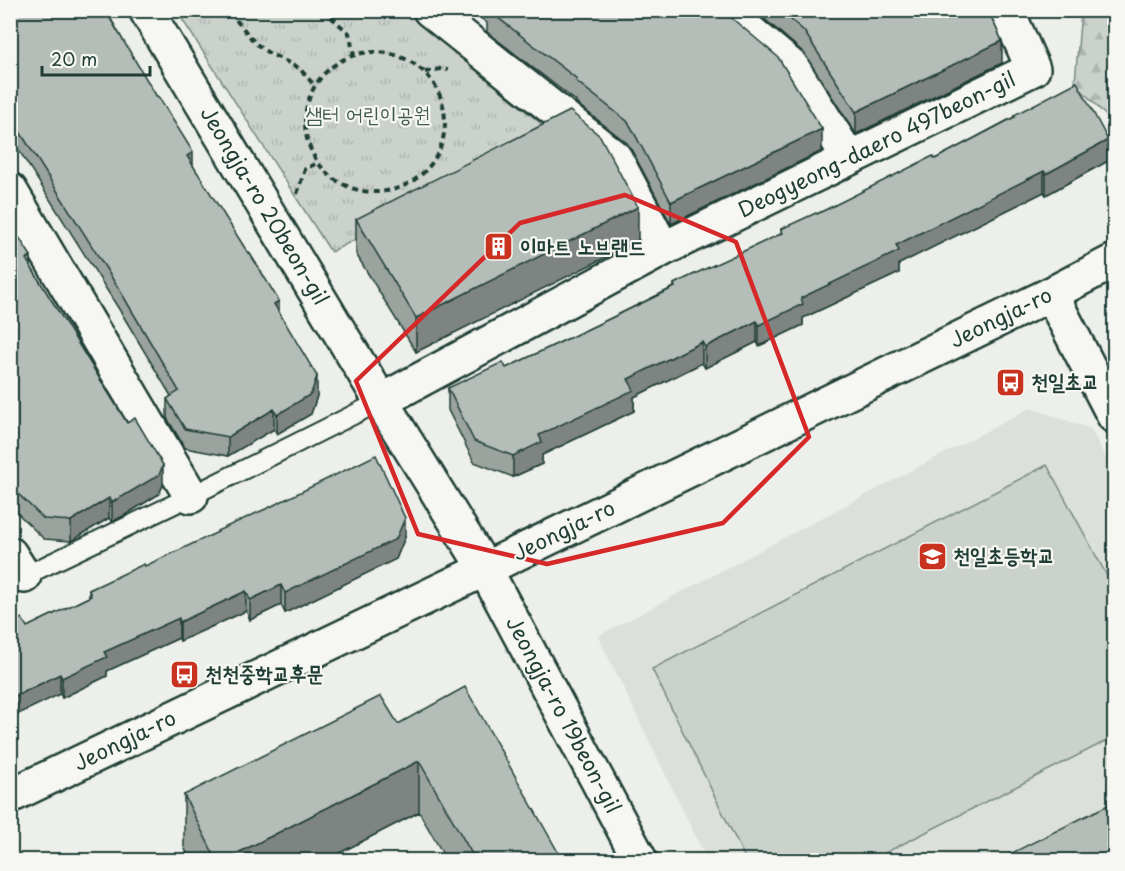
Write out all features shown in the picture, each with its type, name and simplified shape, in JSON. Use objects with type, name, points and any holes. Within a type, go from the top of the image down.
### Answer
[{"type":"street","name":"Jeongja-ro 20beon-gil","points":[[146,10],[381,401],[485,569]]},
{"type":"street","points":[[430,10],[615,158],[663,249]]},
{"type":"street","points":[[724,10],[792,67],[849,158]]},
{"type":"street","name":"Deogyeong-daero 497beon-gil","points":[[381,401],[663,249],[1033,69],[1007,10]]},
{"type":"street","points":[[10,190],[191,496]]},
{"type":"street","name":"Jeongja-ro","points":[[10,796],[485,569],[1051,294],[1114,261]]},
{"type":"street","points":[[1051,294],[1114,416]]},
{"type":"street","name":"Jeongja-ro 19beon-gil","points":[[485,569],[640,861]]},
{"type":"lane","points":[[15,571],[191,496],[381,401]]},
{"type":"path","points":[[233,10],[237,21],[255,43],[267,52],[299,68],[315,86]]},
{"type":"path","points":[[323,10],[349,33],[354,55]]},
{"type":"path","points":[[373,52],[392,54],[410,60],[425,72],[436,87],[443,105],[445,124],[442,142],[434,160],[422,174],[390,190],[358,189],[330,175],[310,148],[306,133],[305,117],[308,101],[315,86],[337,63],[354,55],[373,52]]},
{"type":"path","points":[[296,196],[305,169],[319,162]]},
{"type":"highlighted area","points":[[625,195],[736,242],[809,437],[723,523],[547,564],[418,534],[356,381],[520,223]]},
{"type":"shaded area","name":"천일초등학교","points":[[1030,408],[1091,429],[1114,475],[1114,860],[707,860],[598,636]]},
{"type":"green space","name":"샘터 어린이공원","points":[[177,11],[406,11],[556,136],[331,252]]},
{"type":"green space","points":[[1081,11],[1114,11],[1114,124],[1075,83]]},
{"type":"green space","name":"천일초등학교","points":[[1047,465],[1114,589],[1114,737],[871,860],[746,860],[652,669]]},
{"type":"building","points":[[10,10],[105,10],[193,152],[187,156],[279,301],[274,304],[317,376],[311,394],[277,415],[274,409],[228,437],[185,429],[167,399],[179,391],[122,294],[10,116]]},
{"type":"building","points":[[488,10],[722,10],[778,57],[822,129],[671,202],[627,121]]},
{"type":"building","points":[[780,10],[988,10],[1002,41],[856,112],[804,31]]},
{"type":"building","points":[[1077,82],[1108,140],[1046,174],[1044,171],[896,245],[899,251],[801,298],[803,304],[759,325],[757,321],[705,347],[702,342],[628,379],[634,390],[539,435],[542,442],[513,456],[474,441],[448,388],[503,362],[506,368],[675,287],[674,284],[783,233],[781,229],[817,214],[933,156],[935,159]]},
{"type":"building","name":"이마트 노브랜드","points":[[570,111],[600,136],[638,207],[416,318],[356,219]]},
{"type":"building","points":[[10,223],[31,256],[26,259],[127,423],[135,418],[163,465],[159,475],[112,502],[109,498],[71,521],[44,519],[10,486]]},
{"type":"building","points":[[376,455],[405,518],[396,539],[285,593],[281,585],[250,600],[246,591],[180,622],[179,618],[104,652],[107,657],[62,678],[60,674],[10,699],[10,624],[22,618],[27,627],[91,596],[89,590],[218,532]]},
{"type":"building","points":[[465,687],[563,861],[476,861],[419,761],[222,861],[217,861],[184,795],[381,696],[398,724]]},
{"type":"building","points":[[1114,802],[1114,861],[996,861]]},
{"type":"place","name":"이마트 노브랜드","points":[[499,247]]},
{"type":"place","name":"천일초교","points":[[1010,382]]},
{"type":"place","name":"천일초등학교","points":[[932,556]]},
{"type":"place","name":"천천중학교후문","points":[[184,674]]}]
